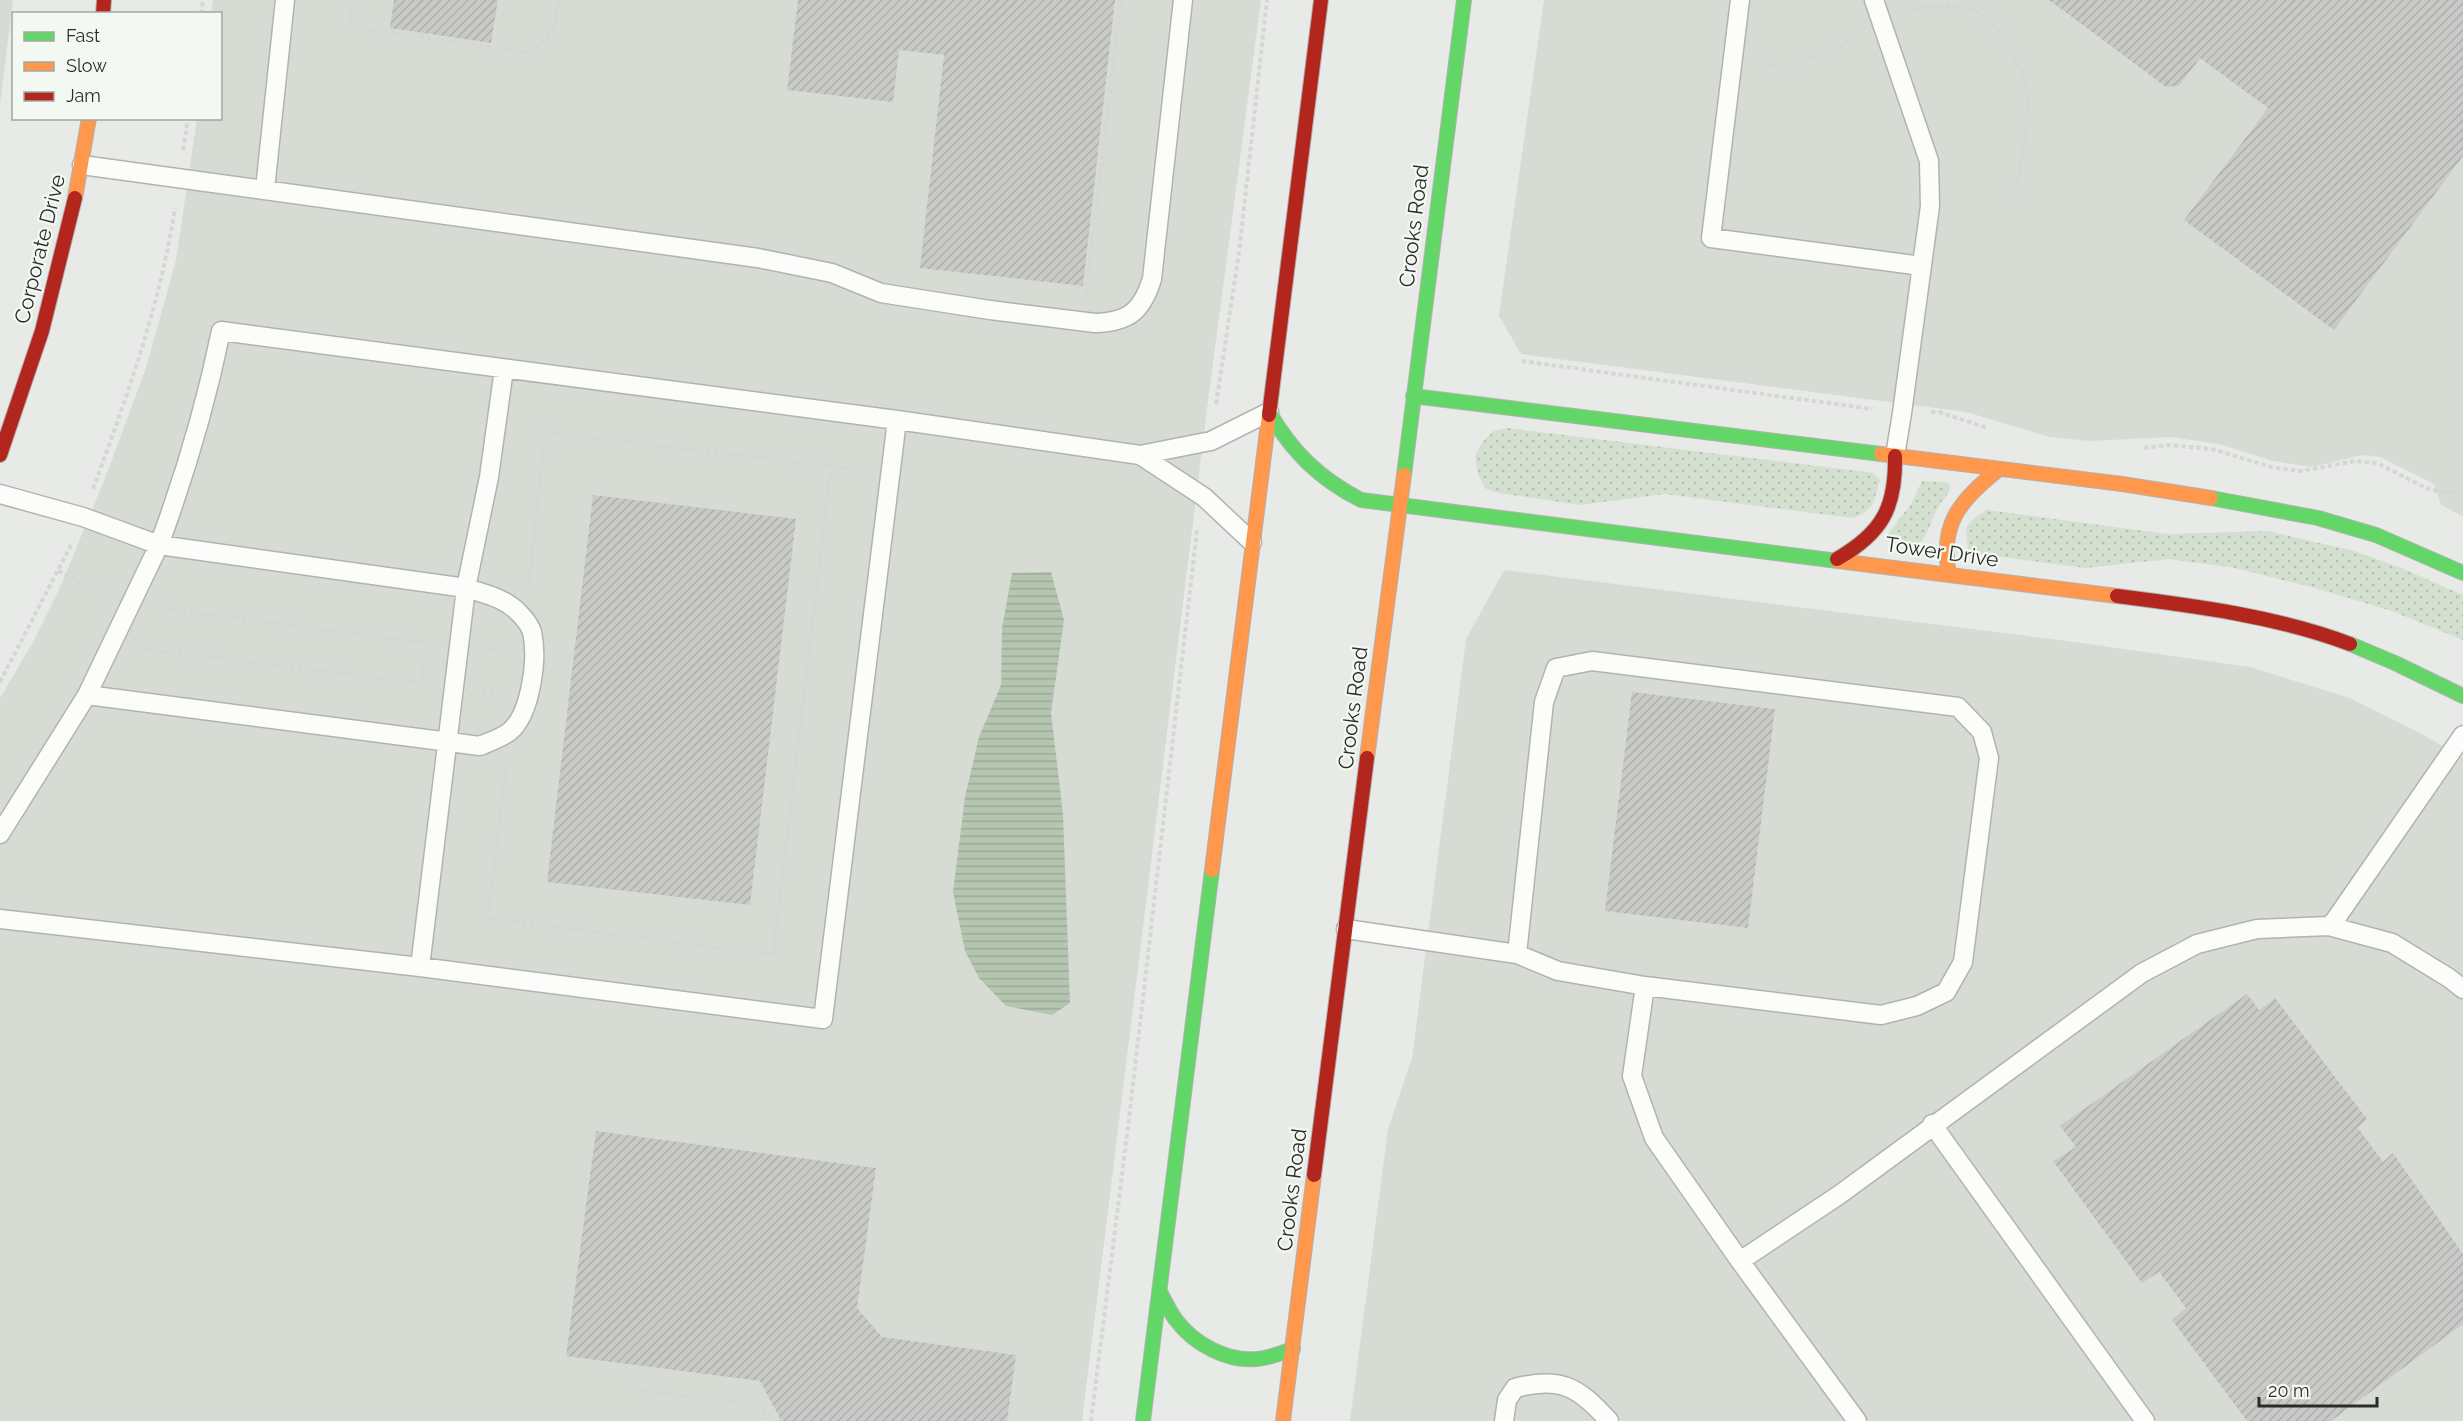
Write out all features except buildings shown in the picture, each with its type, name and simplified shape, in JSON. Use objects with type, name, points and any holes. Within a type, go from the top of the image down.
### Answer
[{"type":"main road","points":[[1143,1421],[1321,0]]},
{"type":"main road","name":"Crooks Road","points":[[1283,1421],[1464,0]]},
{"type":"main road","name":"Corporate Drive","points":[[0,455],[31,368],[53,293],[70,228],[89,120]]},
{"type":"main road","points":[[1413,396],[2122,483],[2265,507],[2318,518],[2376,535],[2463,573]]},
{"type":"main road","name":"Tower Drive","points":[[1269,412],[1285,440],[1320,477],[1361,500],[2202,607],[2276,621],[2325,636],[2380,656],[2463,696]]},
{"type":"main road","points":[[1838,559],[1856,549],[1872,536],[1884,518],[1893,499],[1897,480],[1894,456]]},
{"type":"main road","points":[[1949,574],[1944,558],[1945,539],[1951,522],[1960,506],[1975,488],[2000,469]]},
{"type":"main road","points":[[1160,1292],[1178,1323],[1196,1340],[1218,1352],[1256,1359],[1293,1349]]},
{"type":"lane","points":[[265,189],[285,0]]},
{"type":"lane","points":[[82,165],[758,258],[832,273],[881,293],[990,310],[1095,323],[1110,322],[1128,317],[1140,307],[1152,279],[1183,0]]},
{"type":"lane","points":[[1740,0],[1711,238],[1922,266]]},
{"type":"lane","points":[[1874,0],[1929,161],[1930,206],[1894,456]]},
{"type":"lane","points":[[0,834],[87,695],[159,545],[178,495],[196,435],[222,331],[897,420],[1140,455],[1211,441],[1269,412]]},
{"type":"lane","points":[[420,967],[466,588],[489,477],[504,369]]},
{"type":"lane","points":[[0,919],[420,967],[823,1019],[897,420]]},
{"type":"lane","points":[[1140,455],[1204,497],[1252,542]]},
{"type":"lane","points":[[0,494],[82,517],[159,545],[466,588],[504,601],[520,614],[531,629],[534,666],[526,703],[519,720],[509,732],[480,746],[87,695]]},
{"type":"lane","points":[[1346,929],[1517,954],[1558,971],[1645,986],[1881,1015],[1917,1006],[1946,992],[1963,962],[1989,758],[1982,732],[1958,707],[1592,661],[1556,668],[1544,702],[1517,954]]},
{"type":"lane","points":[[2329,926],[2463,735]]},
{"type":"lane","points":[[1740,1261],[1839,1195],[1932,1124],[2142,973],[2197,944],[2257,929],[2329,926],[2392,944],[2463,989]]},
{"type":"lane","points":[[1645,986],[1632,1076],[1654,1138],[1740,1261],[1857,1421]]},
{"type":"lane","points":[[1932,1124],[2145,1421]]},
{"type":"lane","points":[[1504,1421],[1507,1401],[1515,1388],[1539,1382],[1562,1385],[1582,1394],[1609,1421]]},
{"type":"path","points":[[352,0],[350,27],[534,53],[555,27],[558,0]]},
{"type":"path","points":[[1074,293],[1086,295],[1121,0]]},
{"type":"path","points":[[1215,411],[1239,252],[1267,0]]},
{"type":"path","points":[[184,148],[188,120]]},
{"type":"path","points":[[94,486],[136,371],[150,323],[162,279],[176,204]]},
{"type":"path","points":[[1522,361],[1902,413],[1939,412],[1990,429]]},
{"type":"path","points":[[528,592],[545,432],[867,471]]},
{"type":"path","points":[[2133,449],[2167,445],[2212,448],[2271,466],[2301,471],[2355,461],[2378,463],[2427,488],[2442,492],[2463,492]]},
{"type":"path","points":[[507,759],[488,918],[772,955],[831,466]]},
{"type":"path","points":[[1090,1421],[1130,1107],[1198,526]]},
{"type":"path","points":[[0,682],[72,543]]},
{"type":"path","points":[[58,571],[109,596]]},
{"type":"path","points":[[145,639],[140,649],[421,683],[427,643],[150,607]]},
{"type":"path","points":[[481,649],[509,653]]},
{"type":"path","points":[[476,691],[504,694]]},
{"type":"path","points":[[624,1388],[764,1406],[762,1421]]},
{"type":"shaded area","points":[[0,0],[13,0],[0,104]]},
{"type":"shaded area","points":[[213,0],[1261,0],[1208,401],[1082,1421],[0,1421],[0,698],[32,644],[62,583],[107,473],[146,368],[176,260],[197,120],[222,120],[222,12],[211,12]]},
{"type":"shaded area","points":[[1544,0],[2463,0],[2463,516],[2441,505],[2434,484],[2380,457],[2363,455],[2311,467],[2273,461],[2219,444],[2171,437],[2089,441],[2050,437],[1966,412],[1521,354],[1499,316]]},
{"type":"shaded area","points":[[1507,428],[1874,473],[1880,480],[1872,504],[1865,512],[1852,518],[1665,494],[1580,505],[1498,493],[1485,488],[1478,474],[1475,456],[1483,441],[1494,431]]},
{"type":"shaded area","points":[[1922,481],[1944,482],[1951,486],[1925,537],[1919,544],[1890,543],[1885,538],[1911,504]]},
{"type":"shaded area","points":[[1987,510],[2167,534],[2268,531],[2354,551],[2401,568],[2463,595],[2463,640],[2392,611],[2315,588],[2235,568],[2169,559],[2085,568],[1980,554],[1968,549],[1966,528],[1975,517]]},
{"type":"shaded area","points":[[1504,570],[2068,641],[2250,667],[2347,697],[2420,733],[2463,758],[2463,1421],[1350,1421],[1388,1129],[1412,1058],[1466,639]]},
{"type":"shaded area","points":[[1051,572],[1064,620],[1051,713],[1063,814],[1070,1003],[1052,1015],[1006,1006],[979,978],[965,951],[953,892],[965,797],[979,737],[1001,685],[1002,628],[1012,573]]},
{"type":"traffic: fast","points":[[1404,475],[1464,0]]},
{"type":"traffic: fast","points":[[1413,396],[1881,454]]},
{"type":"traffic: fast","points":[[1269,412],[1287,440],[1308,463],[1333,483],[1361,500],[1838,561]]},
{"type":"traffic: fast","points":[[2211,498],[2318,518],[2376,535],[2463,573]]},
{"type":"traffic: fast","points":[[2350,644],[2463,696]]},
{"type":"traffic: fast","points":[[1143,1421],[1212,870]]},
{"type":"traffic: fast","points":[[1160,1292],[1183,1329],[1212,1350],[1234,1358],[1257,1359],[1293,1349]]},
{"type":"traffic: slow","points":[[75,198],[89,120]]},
{"type":"traffic: slow","points":[[1212,870],[1269,415]]},
{"type":"traffic: slow","points":[[1881,454],[2122,484],[2211,498]]},
{"type":"traffic: slow","points":[[1949,574],[1947,540],[1956,514],[1974,491],[1999,469]]},
{"type":"traffic: slow","points":[[1367,758],[1404,475]]},
{"type":"traffic: slow","points":[[1838,561],[2117,596]]},
{"type":"traffic: slow","points":[[1283,1421],[1314,1175]]},
{"type":"traffic: jam","points":[[103,12],[104,0]]},
{"type":"traffic: jam","points":[[1269,415],[1321,0]]},
{"type":"traffic: jam","points":[[0,455],[42,331],[75,198]]},
{"type":"traffic: jam","points":[[1837,559],[1865,539],[1883,517],[1893,490],[1895,456]]},
{"type":"traffic: jam","points":[[2117,596],[2206,608],[2264,619],[2350,644]]},
{"type":"traffic: jam","points":[[1314,1175],[1367,758]]}]
